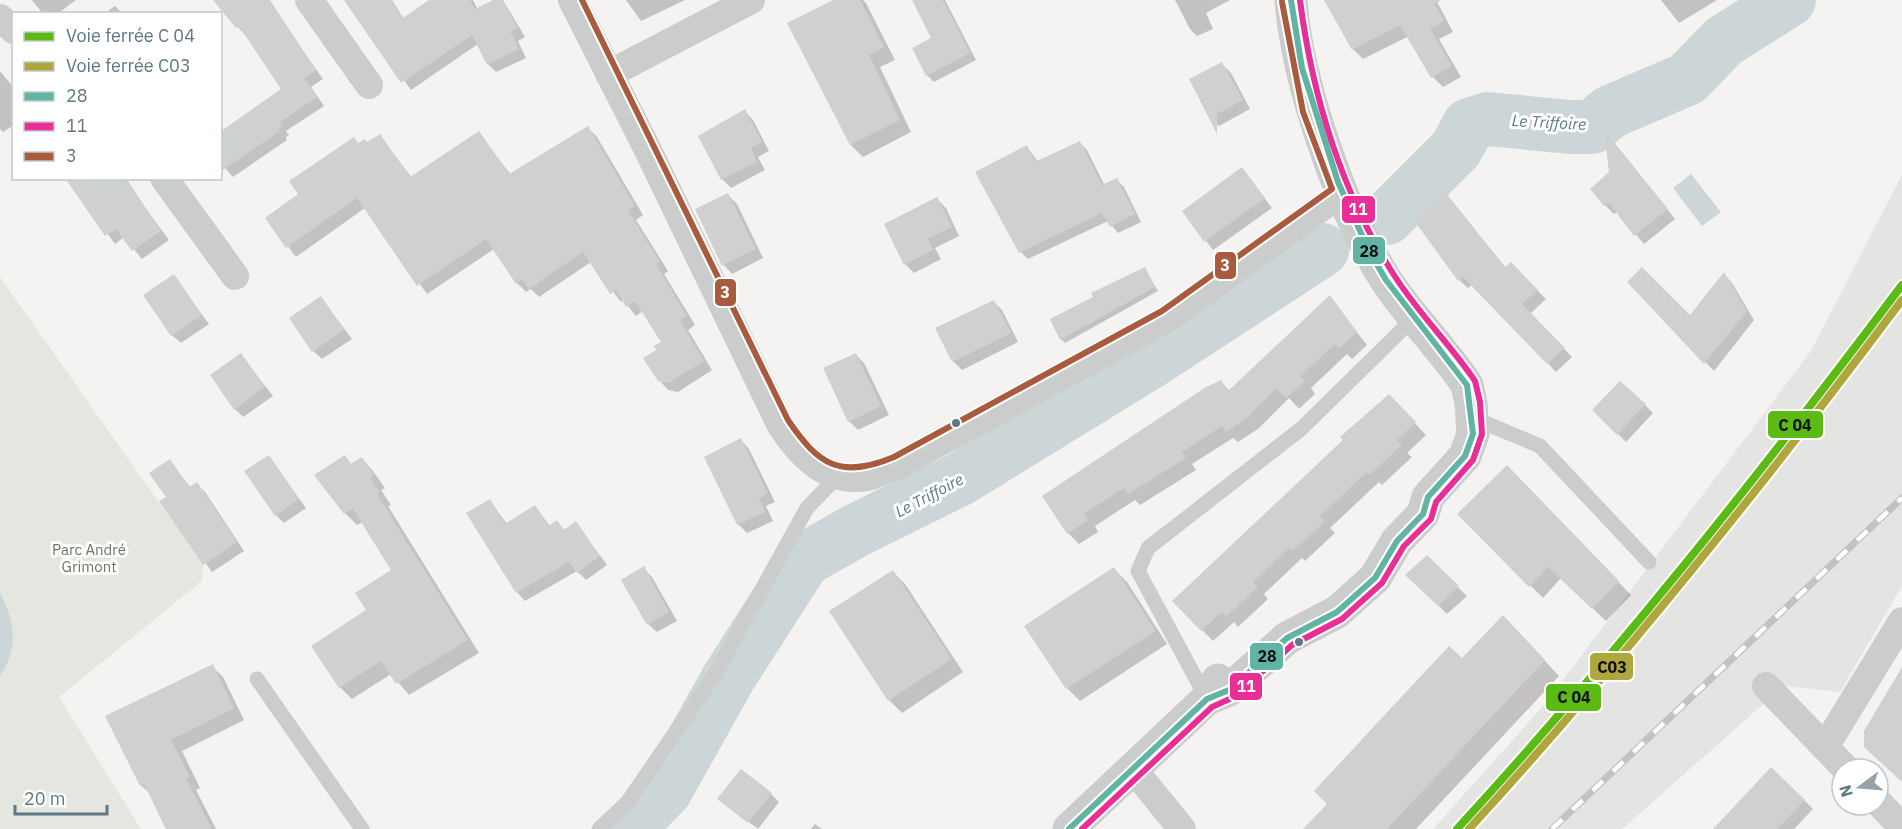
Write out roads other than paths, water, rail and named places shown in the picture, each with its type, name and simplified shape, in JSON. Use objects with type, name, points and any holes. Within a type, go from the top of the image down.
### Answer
[{"type":"street","points":[[309,0],[369,85]]},
{"type":"street","points":[[572,0],[780,424],[805,459],[838,475],[868,477],[898,465],[1167,318],[1343,192]]},
{"type":"street","points":[[609,74],[752,0]]},
{"type":"street","points":[[1069,829],[1207,699],[1220,676],[1296,611],[1328,594],[1354,573],[1374,539],[1412,501],[1428,497],[1465,456],[1473,434],[1473,418],[1467,385],[1386,280],[1367,248],[1343,192],[1312,110],[1291,0]]},
{"type":"street","points":[[0,18],[12,28]]},
{"type":"street","points":[[165,180],[236,276]]},
{"type":"street","points":[[1825,747],[1902,621]]},
{"type":"street","points":[[1766,686],[1835,757]]},
{"type":"street","points":[[1133,769],[1182,829]]},
{"type":"street","points":[[1890,814],[1902,827]]},
{"type":"lane","points":[[1207,699],[1138,571],[1148,548],[1301,429],[1414,318]]},
{"type":"lane","points":[[1473,418],[1540,446],[1649,562]]},
{"type":"lane","points":[[599,829],[627,803],[696,703],[714,676],[807,508],[838,475]]},
{"type":"lane","points":[[256,679],[362,829]]},
{"type":"waterway","name":"Le Triffoire","points":[[1387,218],[1456,149],[1469,125],[1488,119],[1592,127],[1610,112],[1687,79],[1724,41],[1789,0]]},
{"type":"waterway","name":"Le Triffoire","points":[[628,829],[665,791],[729,677],[804,560],[855,531],[960,479],[1155,359],[1322,250]]},
{"type":"railway","points":[[1552,829],[1902,498]]},
{"type":"rail line","name":"C03","points":[[1469,829],[1638,636],[1745,504],[1902,300]]},
{"type":"park label","name":"Parc André Grimont","points":[[89,558]]}]
